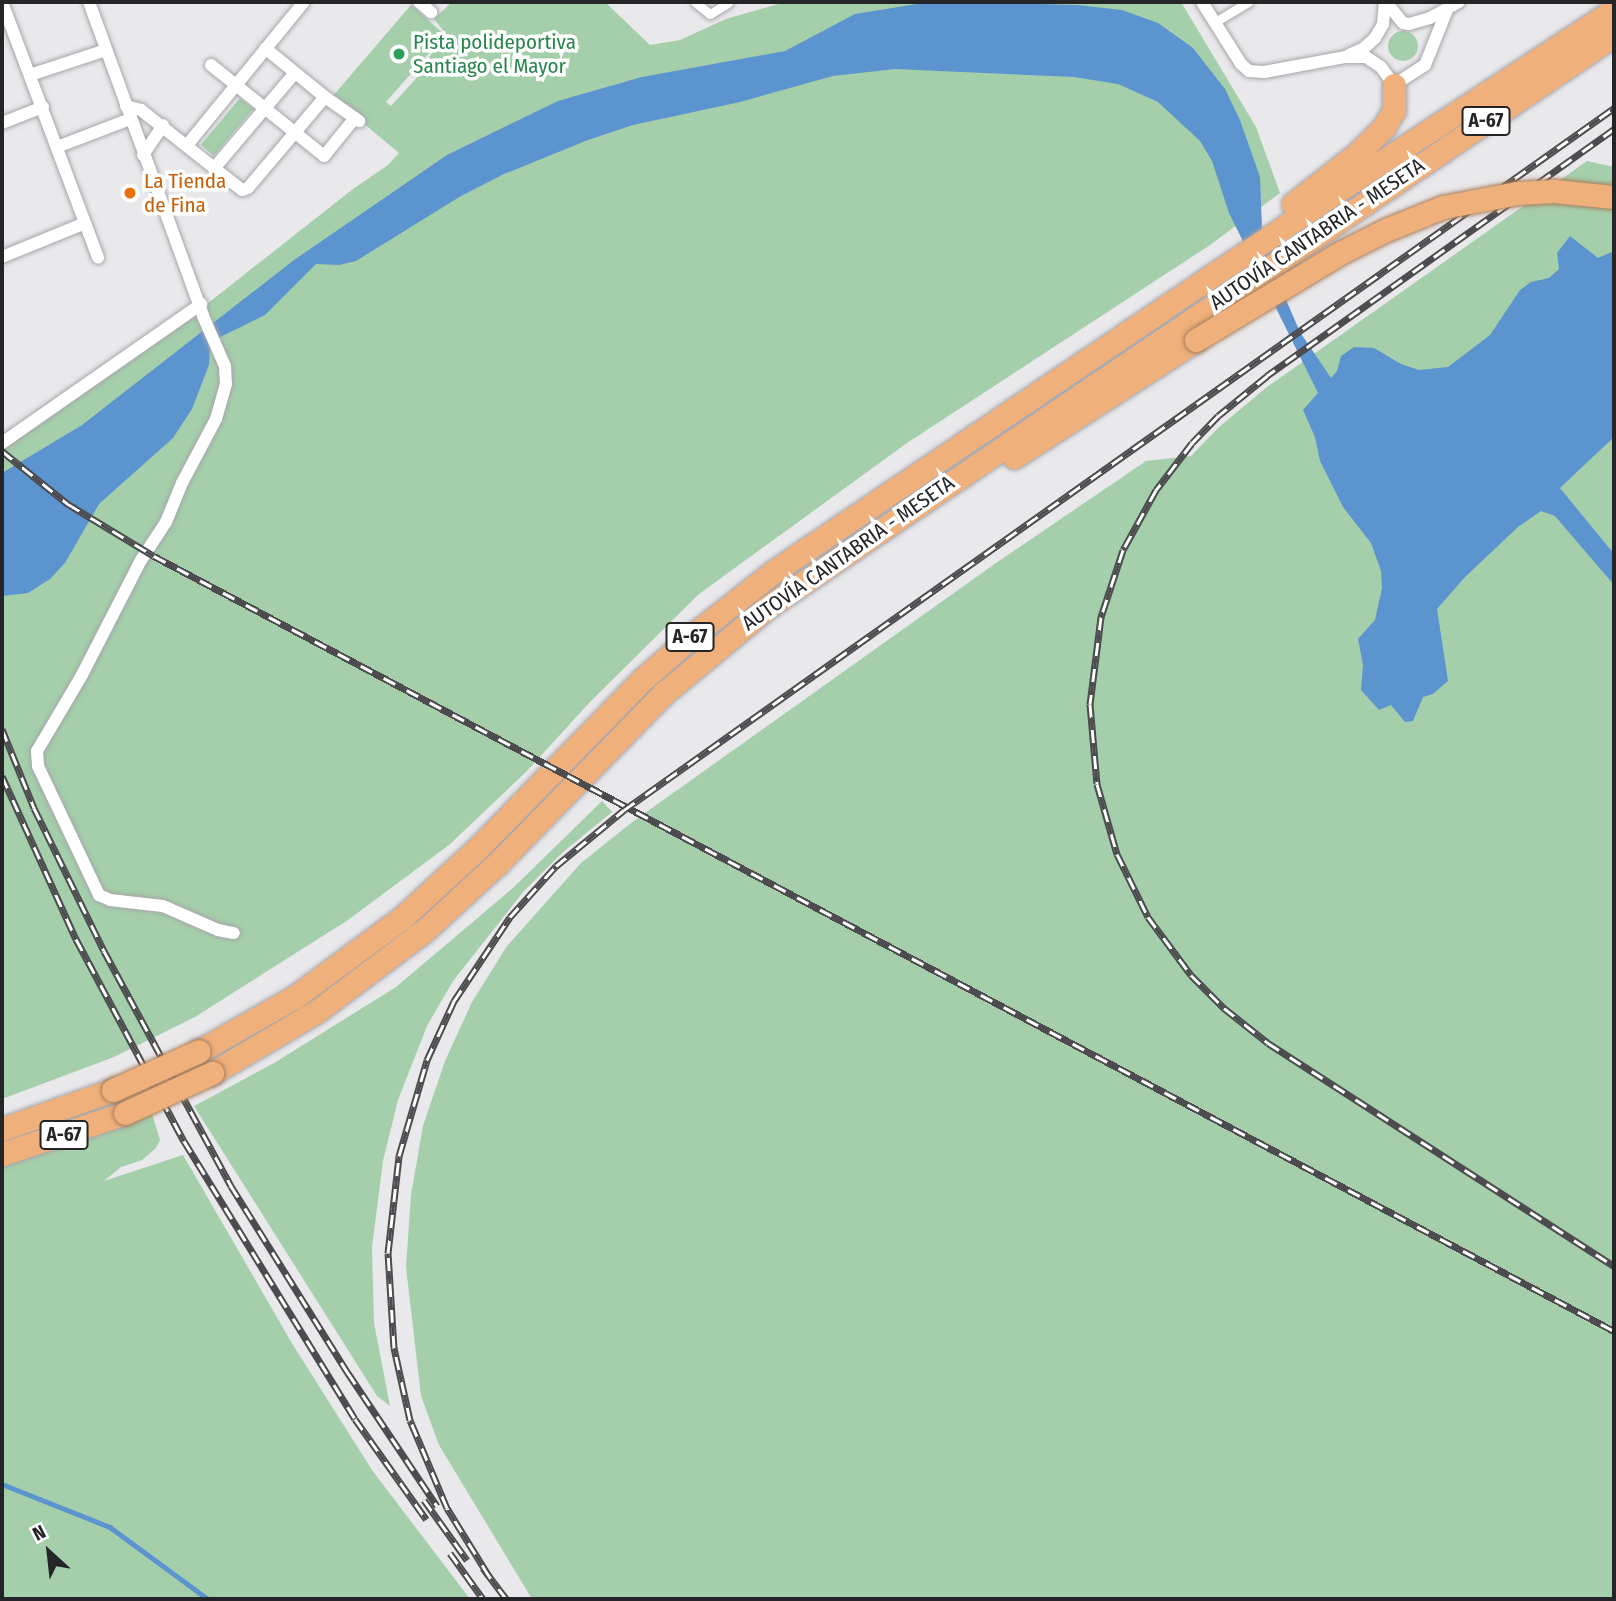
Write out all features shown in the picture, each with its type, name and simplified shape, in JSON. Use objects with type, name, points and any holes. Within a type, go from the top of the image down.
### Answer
[{"type":"highway","points":[[1447,118],[1611,2]]},
{"type":"highway","name":"AUTOVÍA CANTABRIA - MESETA","points":[[2,1129],[113,1090],[200,1051],[295,997],[403,917],[477,849],[642,680],[719,613],[800,553],[998,420],[1274,227],[1614,10]]},
{"type":"highway","name":"AUTOVÍA CANTABRIA - MESETA","points":[[2,1154],[125,1113],[212,1073],[316,1012],[424,931],[498,863],[640,716],[716,647],[843,554],[1614,35]]},
{"type":"highway","points":[[1274,227],[1378,134],[1394,110],[1394,85]]},
{"type":"highway","points":[[716,647],[1196,340],[1342,253],[1433,211],[1482,197],[1554,191],[1614,197]]},
{"type":"street","points":[[2,2],[43,107],[83,224],[98,258]]},
{"type":"street","points":[[89,2],[143,155],[225,366],[226,383],[216,419],[182,482],[166,522],[141,560],[82,675],[37,751],[38,766],[99,895],[110,900],[163,906],[218,930],[234,933]]},
{"type":"street","points":[[188,144],[304,2]]},
{"type":"street","points":[[419,2],[431,12]]},
{"type":"street","points":[[695,2],[710,14],[729,2]]},
{"type":"street","points":[[1202,2],[1241,64],[1255,73],[1345,57],[1364,48],[1375,38],[1383,24],[1386,2]]},
{"type":"street","points":[[1215,22],[1248,2]]},
{"type":"street","points":[[1386,2],[1403,23],[1409,24],[1417,24],[1460,2]]},
{"type":"street","points":[[1345,57],[1374,61],[1394,85],[1425,65],[1447,10]]},
{"type":"street","points":[[211,65],[324,156],[358,120],[265,48]]},
{"type":"street","points":[[30,75],[106,50]]},
{"type":"street","points":[[216,166],[295,73]]},
{"type":"street","points":[[126,106],[141,110],[163,125],[242,190],[248,188],[325,97]]},
{"type":"street","points":[[2,123],[43,107]]},
{"type":"street","points":[[57,147],[130,119]]},
{"type":"street","points":[[143,155],[163,125]]},
{"type":"street","points":[[2,257],[83,224]]},
{"type":"street","points":[[2,443],[202,310]]},
{"type":"green space","points":[[452,2],[605,2],[650,45],[680,40],[726,19],[785,2],[1181,2],[1256,127],[1280,193],[1210,245],[907,443],[699,594],[590,702],[526,772],[449,845],[348,920],[195,1017],[114,1057],[2,1099],[2,448],[212,300],[353,189],[388,165],[399,153],[332,97],[411,5],[445,35],[386,102],[391,106],[432,61],[429,57],[447,35],[434,19]]},
{"type":"green space","points":[[1403,31],[1414,35],[1418,46],[1414,57],[1403,61],[1392,57],[1388,46],[1392,35]]},
{"type":"green space","points":[[240,98],[253,109],[214,156],[201,145]]},
{"type":"green space","points":[[1587,161],[1614,167],[1614,1599],[532,1599],[439,1445],[421,1396],[406,1267],[411,1195],[423,1126],[445,1061],[472,1002],[507,946],[581,863],[631,823],[996,563],[1146,461],[1191,456],[1219,427],[1267,387]]},
{"type":"green space","points":[[602,801],[612,812],[562,853],[524,891],[453,981],[427,1026],[398,1100],[383,1161],[372,1247],[374,1323],[390,1406],[377,1396],[194,1106],[274,1063],[396,987],[513,888]]},
{"type":"green space","points":[[152,1114],[160,1140],[156,1148],[142,1160],[121,1167],[104,1181],[183,1155],[293,1345],[372,1470],[470,1599],[2,1599],[2,1166]]},
{"type":"water","points":[[959,2],[1077,5],[1122,10],[1158,23],[1193,48],[1225,89],[1240,120],[1260,177],[1262,229],[1270,263],[1300,332],[1331,378],[1337,371],[1341,356],[1354,347],[1374,348],[1401,364],[1419,370],[1448,367],[1490,335],[1520,290],[1531,282],[1549,278],[1559,269],[1557,253],[1570,236],[1598,258],[1614,251],[1614,437],[1560,488],[1614,554],[1614,585],[1555,516],[1541,511],[1518,527],[1465,577],[1437,609],[1448,681],[1433,694],[1423,697],[1413,721],[1405,722],[1391,705],[1379,710],[1361,690],[1363,665],[1358,639],[1375,620],[1382,588],[1381,571],[1371,543],[1343,507],[1320,461],[1315,437],[1303,410],[1318,393],[1229,213],[1212,161],[1200,141],[1158,102],[1118,84],[1074,77],[895,69],[833,76],[740,102],[633,125],[588,140],[504,174],[461,196],[356,261],[339,265],[316,264],[265,315],[210,342],[209,365],[192,409],[173,438],[99,504],[65,563],[50,579],[28,593],[2,596],[2,473],[82,425],[294,260],[447,155],[558,101],[642,77],[785,51],[855,14],[917,4]]},
{"type":"waterway","points":[[2,1484],[110,1527],[208,1599]]},
{"type":"railway","points":[[489,1576],[447,1508],[410,1420],[394,1348],[388,1253],[399,1156],[427,1060],[454,1001],[510,917],[556,866],[624,810],[1614,108]]},
{"type":"railway","points":[[1614,129],[1267,376],[1218,416],[1192,443],[1156,490],[1123,550],[1101,617],[1090,704],[1097,784],[1117,854],[1148,917],[1191,975],[1224,1008],[1268,1043],[1614,1266]]},
{"type":"railway","points":[[2,451],[68,504],[154,556],[1614,1331]]},
{"type":"railway","points":[[2,729],[34,808],[104,951],[231,1186],[348,1373],[437,1506]]},
{"type":"railway","points":[[2,776],[76,939],[184,1141],[355,1419],[426,1519]]},
{"type":"railway","points":[[424,1500],[467,1560]]},
{"type":"railway","points":[[450,1553],[483,1599]]},
{"type":"railway","points":[[483,1568],[506,1599]]},
{"type":"place","name":"Pista polideportiva Santiago el Mayor","points":[[399,54]]},
{"type":"place","name":"La Tienda de Fina","points":[[130,193]]}]
